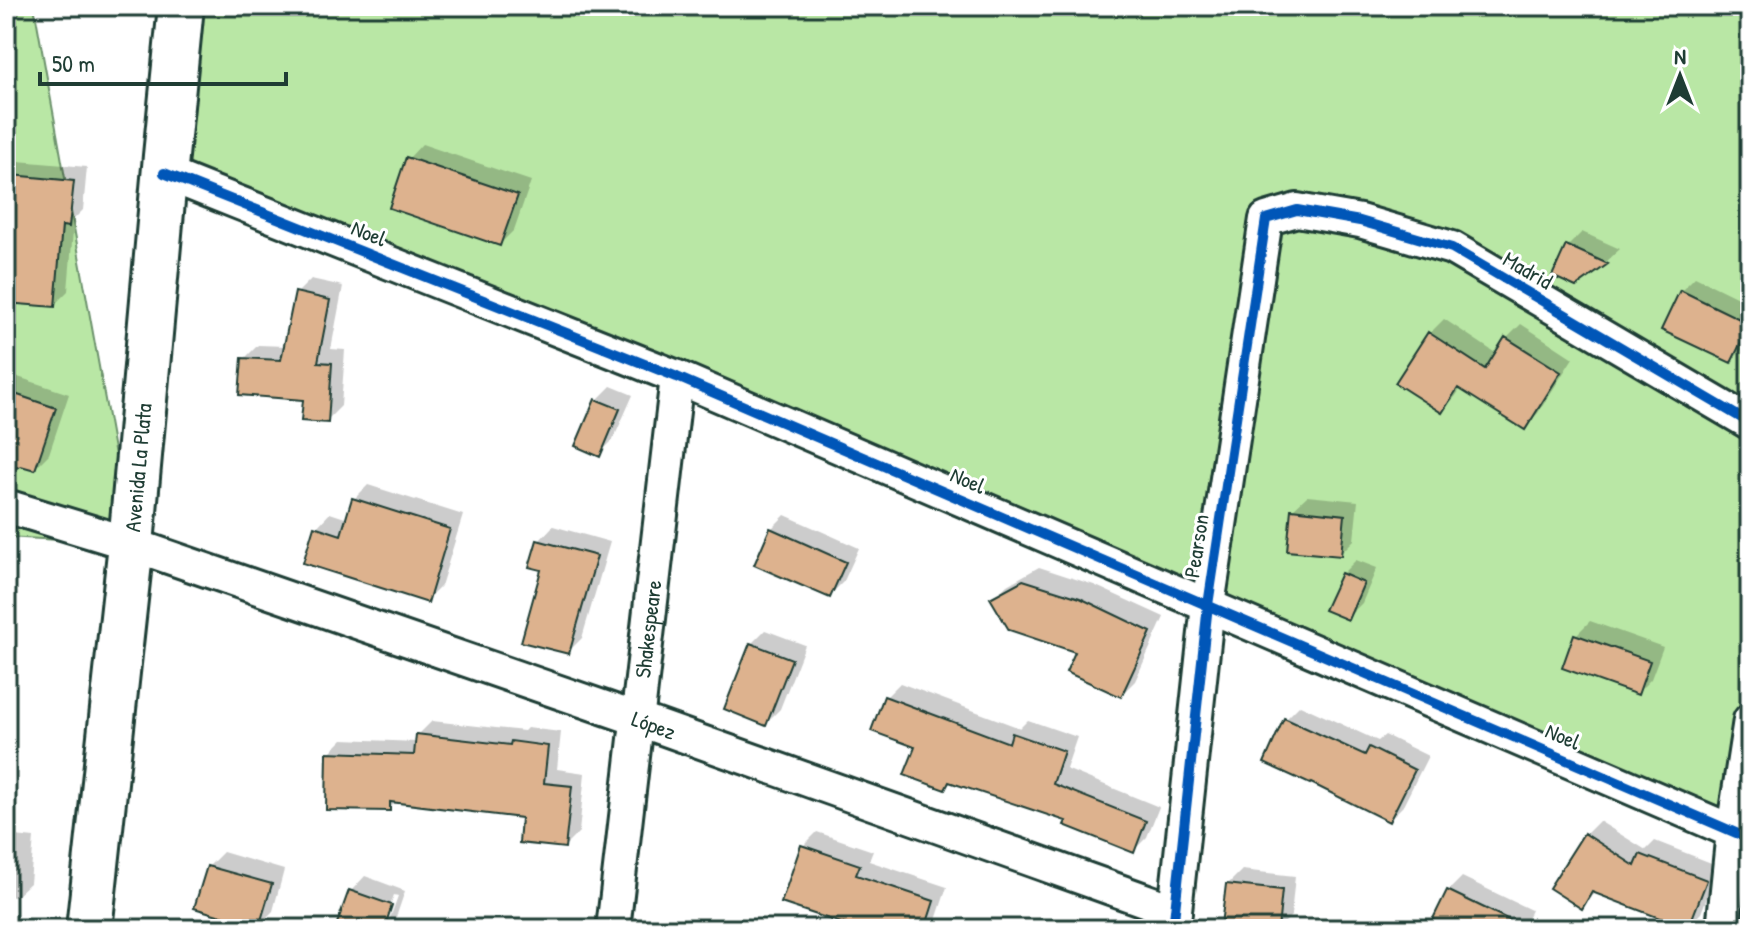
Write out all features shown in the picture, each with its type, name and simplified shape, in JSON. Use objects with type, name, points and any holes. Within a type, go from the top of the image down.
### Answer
[{"type":"main road","name":"Avenida La Plata","points":[[89,929],[131,544],[181,6]]},
{"type":"street","name":"Noel","points":[[164,173],[677,377],[1741,835]]},
{"type":"street","name":"Madrid","points":[[1266,219],[1297,210],[1360,221],[1452,248],[1750,423]]},
{"type":"street","name":"Pearson","points":[[1174,920],[1208,605],[1266,219]]},
{"type":"street","name":"Shakespeare","points":[[613,929],[677,377]]},
{"type":"street","name":"López","points":[[6,506],[131,544],[637,719],[1174,920]]},
{"type":"street","points":[[1723,929],[1741,835],[1750,720]]},
{"type":"green space","points":[[6,6],[34,6],[131,544],[6,537]]},
{"type":"green space","points":[[184,6],[1750,6],[1750,720],[1733,831],[164,173]]},
{"type":"building","points":[[406,157],[518,195],[500,246],[389,208]]},
{"type":"building","points":[[12,175],[74,181],[69,227],[62,226],[55,307],[6,303],[6,241]]},
{"type":"building","points":[[1566,245],[1608,264],[1576,287],[1552,276]]},
{"type":"building","points":[[1680,290],[1750,324],[1731,363],[1661,330]]},
{"type":"building","points":[[295,292],[330,300],[318,362],[332,363],[328,423],[301,421],[303,400],[239,395],[242,358],[281,360]]},
{"type":"building","points":[[1428,332],[1485,369],[1505,337],[1561,372],[1525,430],[1458,388],[1442,413],[1395,383]]},
{"type":"building","points":[[6,391],[56,408],[35,470],[21,466],[6,471]]},
{"type":"building","points":[[595,399],[620,409],[600,457],[575,446]]},
{"type":"building","points":[[352,498],[450,529],[428,603],[303,563],[314,526],[341,535]]},
{"type":"building","points":[[1291,509],[1345,515],[1341,556],[1287,551]]},
{"type":"building","points":[[770,528],[846,562],[830,598],[754,565]]},
{"type":"building","points":[[537,540],[597,556],[569,654],[521,642],[541,570],[529,567]]},
{"type":"building","points":[[1341,573],[1364,583],[1348,620],[1324,610]]},
{"type":"building","points":[[1023,580],[1080,598],[1151,632],[1121,697],[1066,672],[1075,652],[1009,630],[990,598]]},
{"type":"building","points":[[1574,634],[1650,661],[1638,695],[1562,668]]},
{"type":"building","points":[[750,643],[792,659],[766,726],[724,709]]},
{"type":"building","points":[[884,696],[1009,743],[1012,733],[1064,751],[1053,784],[1146,821],[1134,853],[1064,825],[1066,821],[949,782],[945,790],[904,775],[915,747],[871,731]]},
{"type":"building","points":[[1284,718],[1365,755],[1369,747],[1415,770],[1389,822],[1264,763]]},
{"type":"building","points":[[416,734],[510,745],[511,741],[548,746],[544,783],[572,786],[565,848],[519,843],[521,818],[390,802],[390,811],[326,810],[327,752],[414,755]]},
{"type":"building","points":[[1584,833],[1635,866],[1640,854],[1707,880],[1688,929],[1592,892],[1582,909],[1549,888]]},
{"type":"building","points":[[801,845],[860,865],[856,875],[934,901],[925,929],[859,929],[781,903]]},
{"type":"building","points":[[207,866],[272,884],[259,927],[194,908]]},
{"type":"building","points":[[1226,884],[1282,890],[1278,929],[1221,925]]},
{"type":"building","points":[[349,890],[392,905],[384,929],[335,929]]},
{"type":"building","points":[[1447,890],[1528,929],[1428,929]]},
{"type":"cycle path","points":[[164,173],[677,377],[1750,839]]},
{"type":"cycle path","points":[[1173,929],[1208,605],[1266,219],[1297,210],[1360,221],[1452,248],[1750,423]]}]
